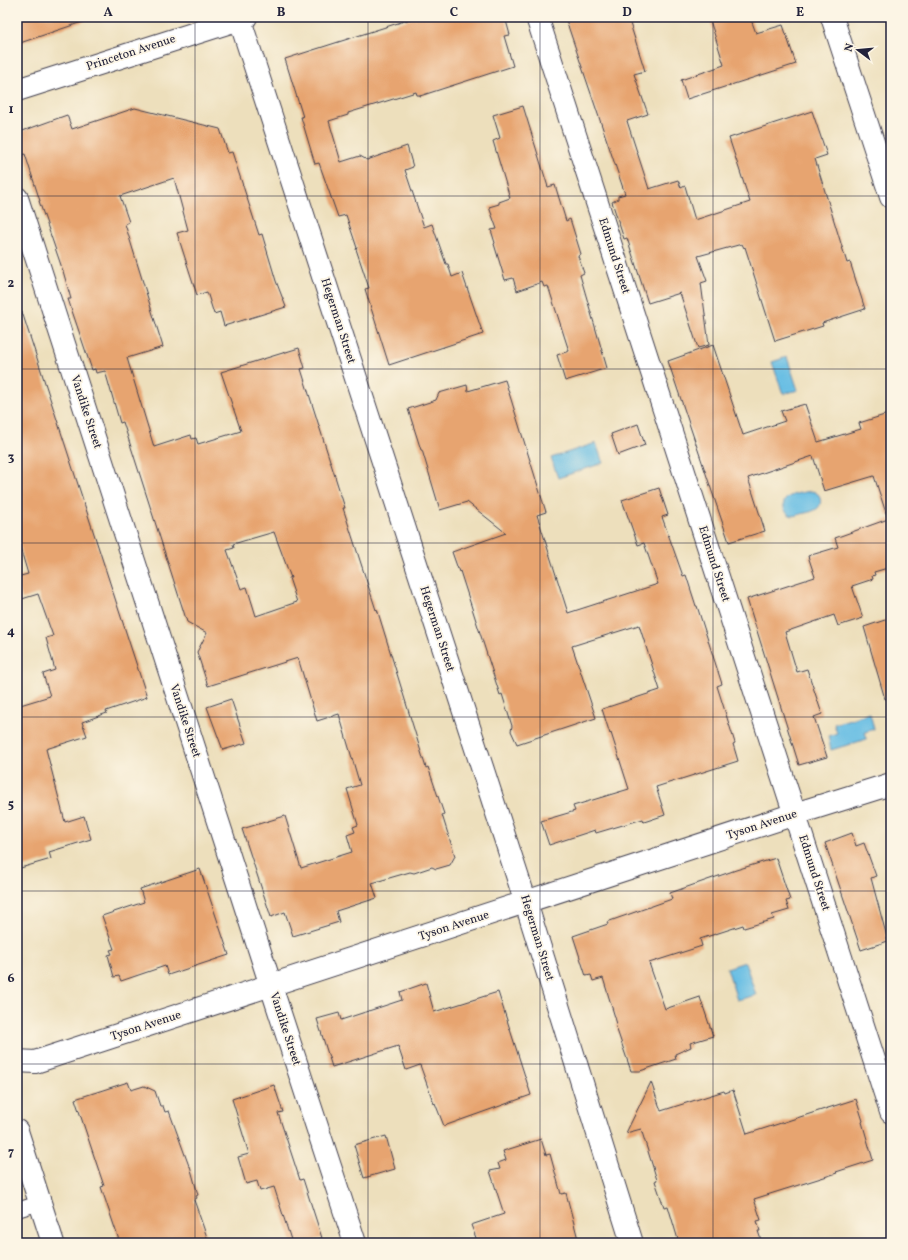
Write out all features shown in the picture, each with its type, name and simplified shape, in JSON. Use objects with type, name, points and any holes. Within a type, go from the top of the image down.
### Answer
[{"type":"street","name":"Edmund Street","points":[[537,17],[891,1112]]},
{"type":"street","points":[[832,17],[891,197]]},
{"type":"street","name":"Princeton Avenue","points":[[17,90],[242,18]]},
{"type":"street","name":"Hegerman Street","points":[[242,18],[526,903],[632,1243]]},
{"type":"street","name":"Vandike Street","points":[[17,198],[355,1243]]},
{"type":"street","name":"Tyson Avenue","points":[[17,1062],[35,1062],[891,784]]},
{"type":"street","points":[[17,1131],[53,1243]]},
{"type":"lane","points":[[17,1210],[40,1203]]},
{"type":"water","points":[[787,357],[798,390],[783,394],[772,362]]},
{"type":"water","points":[[596,443],[603,463],[558,478],[551,458]]},
{"type":"water","points":[[811,491],[819,495],[820,505],[816,510],[795,516],[790,515],[786,511],[784,508],[784,503],[786,499],[793,495]]},
{"type":"water","points":[[870,713],[874,729],[865,732],[867,739],[831,750],[828,736],[837,733],[834,724]]},
{"type":"water","points":[[745,962],[756,995],[737,1000],[727,968]]},
{"type":"building","points":[[17,17],[85,17],[85,21],[17,44]]},
{"type":"building","points":[[417,17],[505,17],[510,35],[504,36],[513,66],[420,96],[417,95],[416,92],[348,113],[348,115],[329,121],[341,162],[360,156],[367,160],[407,146],[413,167],[405,170],[424,227],[432,224],[452,277],[462,273],[483,334],[389,365],[365,289],[369,288],[346,215],[338,217],[319,163],[315,164],[301,117],[303,117],[285,59]]},
{"type":"building","points":[[565,17],[628,17],[645,71],[634,74],[648,114],[627,121],[649,189],[678,180],[681,188],[685,186],[695,220],[750,202],[729,138],[812,111],[827,155],[815,159],[847,263],[850,262],[865,309],[822,323],[823,326],[775,341],[745,247],[744,248],[742,244],[698,256],[707,281],[701,283],[709,345],[698,348],[680,293],[648,303],[627,238],[624,239],[612,202],[618,199],[618,196],[625,194]]},
{"type":"building","points":[[709,17],[750,17],[756,33],[783,25],[796,64],[687,99],[681,80],[724,65]]},
{"type":"building","points":[[523,106],[548,187],[555,185],[566,221],[570,219],[581,254],[578,256],[584,273],[580,275],[607,368],[565,381],[557,355],[569,351],[548,286],[544,287],[542,282],[517,291],[513,278],[505,280],[491,230],[497,229],[489,207],[510,198],[493,141],[500,138],[493,115]]},
{"type":"building","points":[[135,108],[220,129],[228,153],[232,152],[259,235],[262,234],[276,281],[286,307],[224,326],[220,312],[214,314],[207,292],[197,295],[177,233],[188,230],[174,178],[120,196],[129,222],[125,224],[163,347],[127,358],[154,447],[191,435],[192,439],[196,438],[198,444],[241,431],[221,372],[299,348],[305,368],[301,369],[345,508],[343,508],[376,610],[377,609],[426,768],[428,767],[444,814],[442,815],[455,856],[450,865],[436,869],[432,867],[414,873],[410,872],[372,883],[377,898],[336,911],[339,922],[293,936],[285,912],[271,917],[242,829],[285,816],[301,868],[352,852],[347,835],[355,832],[353,827],[358,825],[347,789],[360,785],[339,714],[317,721],[298,658],[208,686],[197,652],[207,633],[187,622],[123,422],[120,423],[105,371],[96,373],[95,369],[92,370],[68,299],[71,299],[63,271],[39,201],[25,154],[22,155],[17,140],[17,133],[67,115],[72,129]],"holes":[[[274,532],[291,578],[289,578],[297,602],[256,616],[247,587],[241,589],[227,550],[234,548],[233,544]]]},
{"type":"building","points":[[22,312],[147,697],[106,711],[107,713],[82,722],[87,736],[46,749],[65,822],[84,816],[91,839],[49,852],[51,859],[17,869],[17,706],[50,696],[43,674],[55,670],[46,638],[53,636],[38,594],[22,599],[17,582],[17,577],[28,574],[17,537],[17,313]]},
{"type":"building","points":[[713,345],[743,435],[785,421],[781,411],[805,404],[818,442],[861,429],[859,423],[891,413],[891,515],[887,516],[874,476],[824,491],[813,456],[748,478],[765,531],[729,542],[668,361]]},
{"type":"building","points":[[505,380],[546,512],[537,515],[568,613],[658,584],[644,543],[638,545],[622,500],[659,488],[668,515],[662,517],[683,576],[686,575],[722,684],[717,686],[735,743],[733,744],[738,761],[656,787],[665,815],[644,822],[643,819],[596,833],[595,830],[549,845],[541,821],[575,811],[573,806],[629,789],[602,709],[660,690],[639,625],[572,646],[596,718],[517,744],[511,731],[512,726],[502,694],[500,695],[460,571],[459,572],[452,552],[506,533],[467,502],[440,510],[408,409],[436,400],[439,393],[467,385],[468,391]]},
{"type":"building","points":[[638,424],[645,445],[618,455],[611,434]]},
{"type":"building","points":[[891,518],[891,567],[874,572],[875,575],[872,576],[873,579],[852,586],[863,618],[838,626],[834,615],[785,632],[797,672],[807,669],[822,714],[814,717],[827,757],[799,765],[747,599],[815,577],[808,556],[838,547],[835,538]]},
{"type":"building","points":[[891,618],[891,698],[885,699],[864,627]]},
{"type":"building","points":[[231,699],[246,743],[223,750],[207,707]]},
{"type":"building","points":[[852,833],[856,846],[864,843],[876,876],[871,878],[888,941],[861,950],[825,843]]},
{"type":"building","points":[[776,858],[790,900],[786,901],[789,910],[772,915],[774,919],[744,928],[743,925],[700,939],[702,946],[649,963],[665,1009],[700,997],[713,1036],[690,1043],[691,1047],[675,1054],[676,1059],[640,1071],[631,1071],[615,1024],[617,1024],[603,978],[593,981],[591,975],[586,976],[573,936],[608,924],[607,922],[672,899],[670,893]]},
{"type":"building","points":[[200,869],[229,955],[168,975],[165,966],[121,981],[119,976],[114,977],[108,955],[112,954],[110,950],[114,949],[102,916],[144,902],[140,889]]},
{"type":"building","points":[[426,983],[434,1012],[498,992],[531,1095],[444,1126],[435,1103],[434,1104],[420,1065],[406,1070],[398,1046],[332,1067],[317,1019],[339,1013],[341,1020],[402,1000],[400,992]]},
{"type":"building","points":[[128,1082],[131,1090],[144,1086],[155,1091],[160,1106],[163,1106],[165,1112],[169,1111],[190,1166],[198,1195],[194,1200],[209,1243],[120,1243],[101,1187],[104,1186],[75,1099]]},
{"type":"building","points":[[651,1082],[661,1111],[724,1091],[725,1093],[733,1090],[747,1134],[856,1099],[873,1160],[754,1199],[761,1220],[757,1221],[760,1231],[758,1231],[762,1243],[679,1243],[668,1206],[664,1207],[655,1181],[657,1180],[641,1129],[626,1133]]},
{"type":"building","points":[[274,1085],[283,1112],[278,1113],[300,1180],[303,1179],[322,1238],[306,1243],[292,1243],[274,1187],[260,1191],[257,1181],[246,1184],[238,1157],[249,1154],[232,1099]]},
{"type":"building","points":[[386,1136],[395,1169],[364,1178],[354,1145]]},
{"type":"building","points":[[541,1139],[546,1155],[550,1154],[561,1194],[566,1193],[579,1243],[478,1243],[471,1225],[504,1214],[490,1171],[500,1169],[498,1163],[506,1160],[503,1151]]}]
